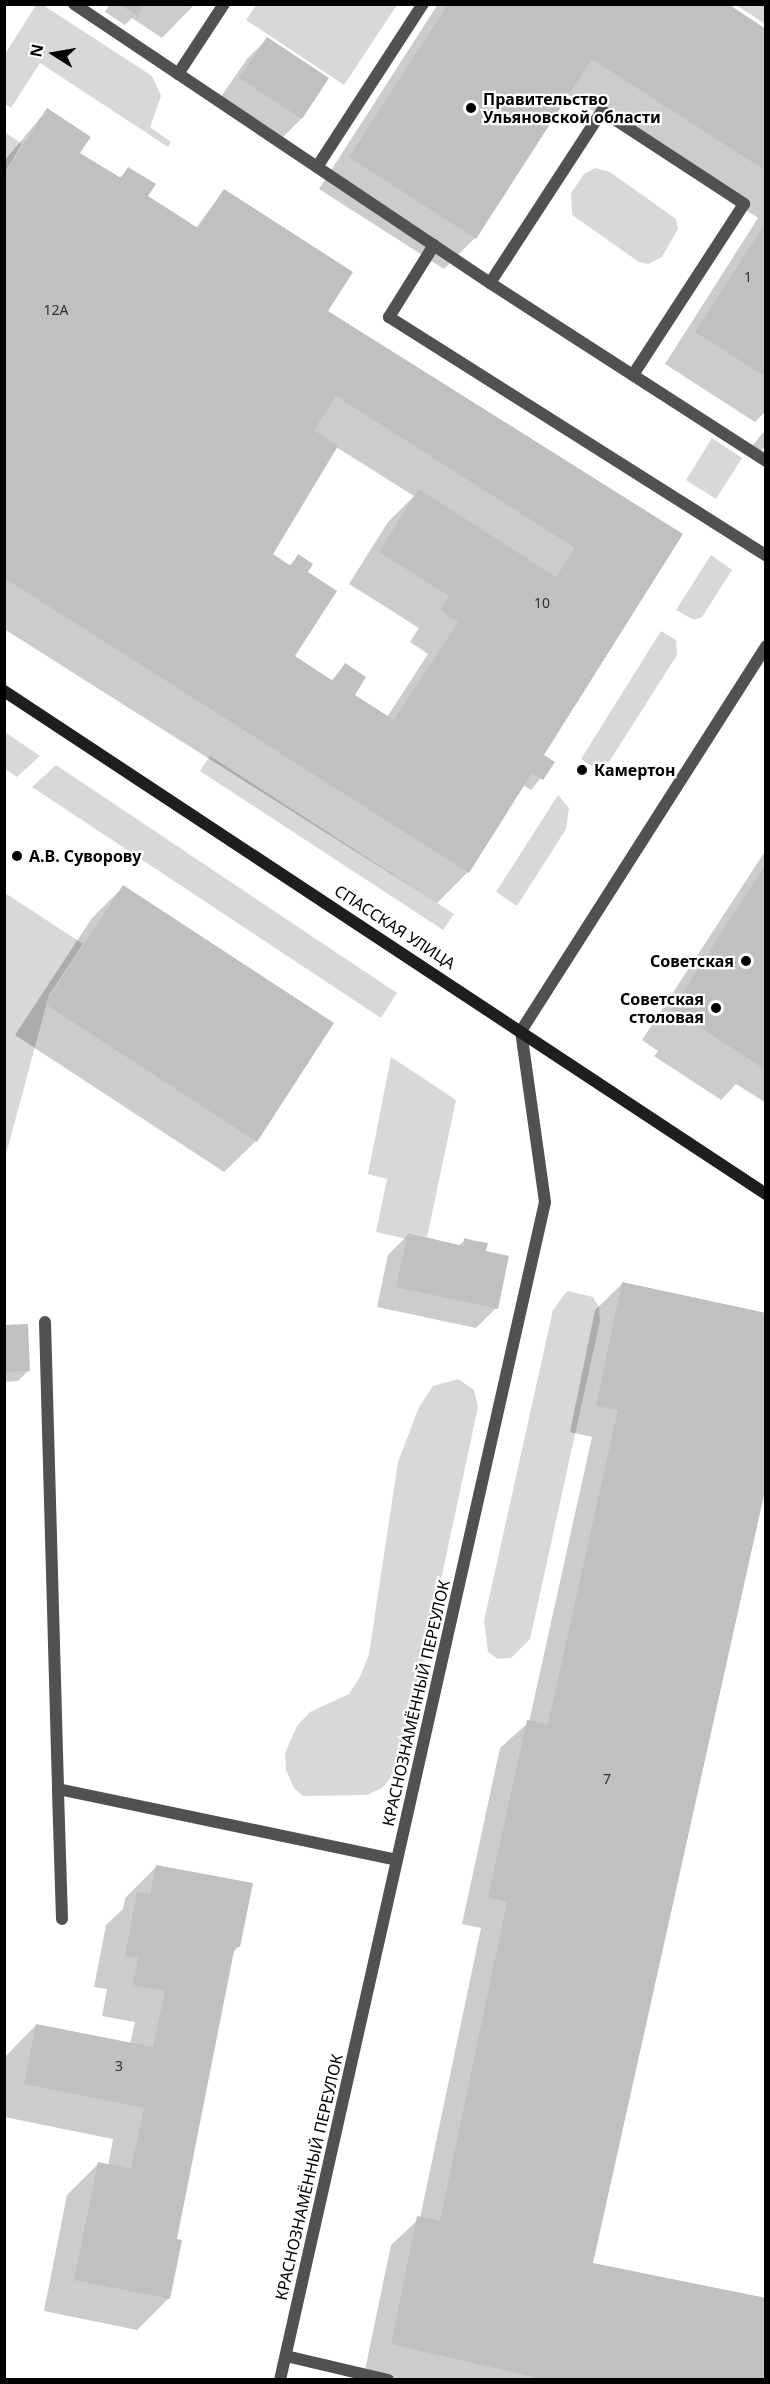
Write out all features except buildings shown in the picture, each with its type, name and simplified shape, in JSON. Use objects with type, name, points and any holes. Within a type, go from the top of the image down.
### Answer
[{"type":"street","points":[[74,4],[490,283],[765,461]]},
{"type":"street","points":[[178,74],[224,4]]},
{"type":"street","points":[[317,167],[423,4]]},
{"type":"street","points":[[490,283],[602,111],[744,204],[633,375]]},
{"type":"street","points":[[434,245],[389,317],[765,555]]},
{"type":"street","points":[[521,1030],[765,646]]},
{"type":"street","name":"СПАССКАЯ УЛИЦА","points":[[4,691],[521,1030],[765,1194]]},
{"type":"street","name":"КРАСНОЗНАМЁННЫЙ ПЕРЕУЛОК","points":[[280,2379],[545,1202],[521,1030]]},
{"type":"street","points":[[45,1322],[62,1919]]},
{"type":"street","points":[[58,1789],[397,1860]]},
{"type":"street","points":[[286,2356],[388,2379]]},
{"type":"shaded area","points":[[257,4],[397,5],[344,85],[246,20]]},
{"type":"shaded area","points":[[36,5],[43,5],[152,76],[161,96],[150,127],[171,142],[168,147],[40,63],[11,108],[5,104],[5,54]]},
{"type":"shaded area","points":[[736,5],[765,5],[765,24]]},
{"type":"shaded area","points":[[5,132],[22,144],[5,172]]},
{"type":"shaded area","points":[[595,168],[610,172],[676,219],[678,229],[662,257],[648,264],[639,262],[572,215],[571,193],[584,174]]},
{"type":"shaded area","points":[[712,438],[742,458],[716,499],[686,480]]},
{"type":"shaded area","points":[[711,555],[732,570],[702,617],[694,620],[676,610]]},
{"type":"shaded area","points":[[661,631],[676,640],[677,655],[602,773],[581,759]]},
{"type":"shaded area","points":[[5,732],[40,756],[17,777],[5,769]]},
{"type":"shaded area","points":[[210,756],[454,914],[443,930],[200,771]]},
{"type":"shaded area","points":[[56,765],[397,993],[381,1018],[32,787]]},
{"type":"shaded area","points":[[558,795],[569,808],[566,829],[517,906],[496,892]]},
{"type":"shaded area","points":[[5,893],[83,944],[49,995],[5,1158]]},
{"type":"shaded area","points":[[391,1057],[456,1100],[427,1237],[408,1233],[407,1239],[376,1232],[387,1179],[368,1174]]},
{"type":"shaded area","points":[[567,1291],[593,1297],[599,1307],[600,1321],[530,1639],[511,1658],[498,1659],[488,1652],[484,1621],[553,1310]]},
{"type":"shaded area","points":[[458,1379],[474,1390],[478,1407],[406,1743],[394,1774],[382,1788],[367,1795],[303,1796],[294,1788],[286,1770],[285,1753],[297,1726],[310,1712],[349,1694],[360,1677],[369,1654],[398,1462],[419,1407],[433,1386]]},
{"type":"place","name":"Правительство Ульяновской области","points":[[471,108]]},
{"type":"place","name":"Камертон","points":[[582,770]]},
{"type":"place","name":"А.В. Суворову","points":[[17,856]]},
{"type":"place","name":"Советская","points":[[746,961]]},
{"type":"place","name":"Советская столовая","points":[[716,1008]]}]
